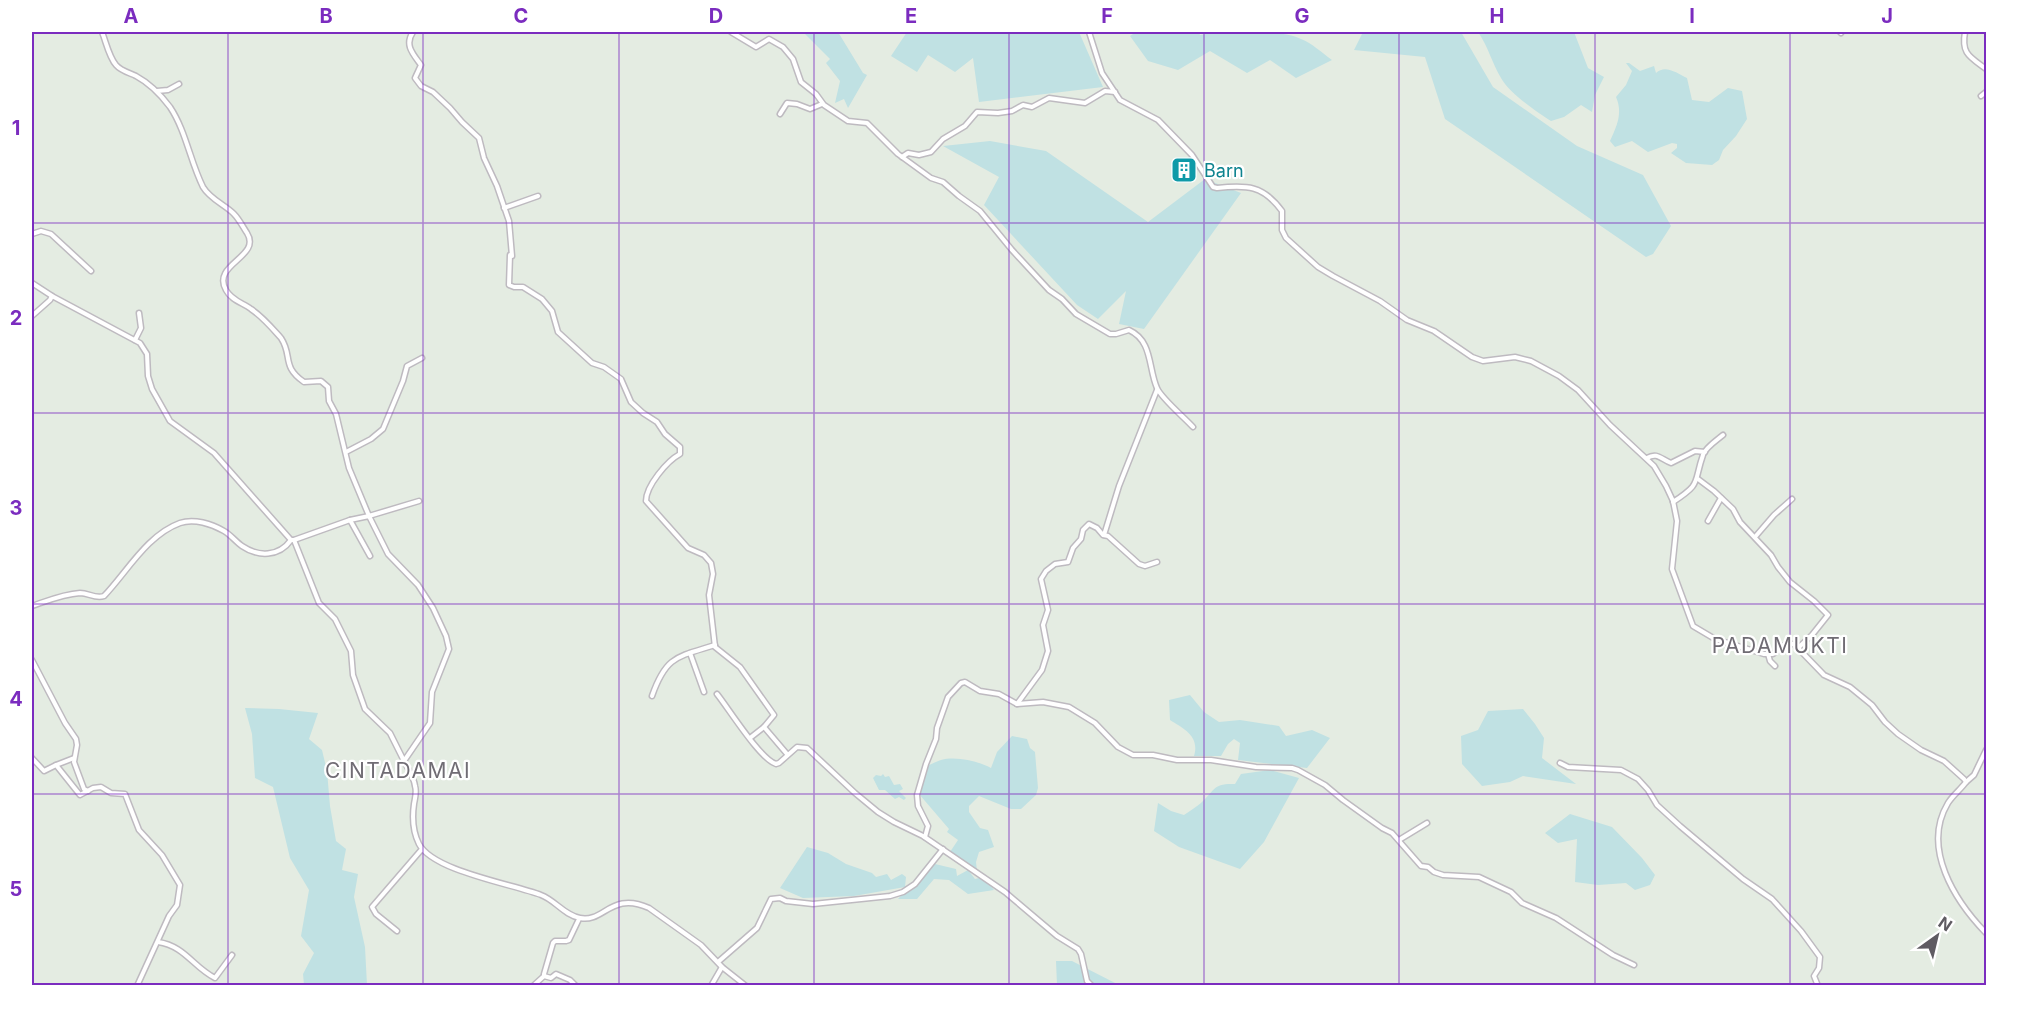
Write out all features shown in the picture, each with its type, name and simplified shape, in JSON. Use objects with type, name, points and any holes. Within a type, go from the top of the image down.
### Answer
[{"type":"street","points":[[102,32],[117,66],[137,76],[157,91],[170,106],[180,124],[203,187],[214,199],[234,214],[249,237],[248,248],[225,271],[224,288],[228,295],[259,315],[281,338],[290,369],[294,374],[304,382],[321,381],[328,387],[330,403],[336,414],[349,468],[369,516],[388,554],[417,585],[433,608],[448,642],[449,649],[432,692],[430,723],[404,760]]},
{"type":"street","points":[[413,32],[408,44],[421,65],[415,78],[422,86],[435,93],[479,138],[484,158],[509,222],[510,286],[523,287],[542,298],[552,311],[558,333],[590,361],[604,367],[621,379],[631,402],[657,423],[665,434],[680,447],[680,454],[664,466],[653,482],[646,499],[647,503],[688,548],[704,555],[711,563],[713,574],[709,595],[715,645],[740,667],[774,715],[750,738]]},
{"type":"street","points":[[731,32],[756,47],[769,39],[783,47],[796,62],[801,82],[817,95],[822,104],[848,121],[867,123],[902,157],[931,178],[943,182],[984,214],[1012,250],[1076,314],[1110,334],[1129,330],[1139,337],[1145,344],[1157,390],[1193,427]]},
{"type":"street","points":[[1089,32],[1102,73],[1123,102],[1158,120],[1191,155],[1213,187],[1245,186],[1258,190],[1271,200],[1282,211],[1282,230],[1286,238],[1318,267],[1380,301],[1407,320],[1434,331],[1472,357],[1483,361],[1523,358],[1543,367],[1578,390],[1610,425],[1654,466],[1673,502],[1677,521],[1672,569],[1693,626],[1715,639],[1768,654],[1773,654],[1789,643],[1798,648],[1824,675],[1850,687],[1872,705],[1885,722],[1899,734],[1921,750],[1951,766],[1966,782]]},
{"type":"street","points":[[1965,32],[1965,51],[1968,56],[1986,69]]},
{"type":"street","points":[[157,91],[163,91],[179,84]]},
{"type":"street","points":[[902,157],[908,153],[917,155],[931,152],[943,139],[966,126],[977,112],[1003,113],[1023,105],[1032,106],[1049,98],[1085,103],[1105,91],[1115,92]]},
{"type":"street","points":[[1981,96],[1986,92]]},
{"type":"street","points":[[780,114],[787,103],[810,109],[822,104]]},
{"type":"street","points":[[504,208],[538,196]]},
{"type":"street","points":[[32,234],[41,231],[51,234],[91,271]]},
{"type":"street","points":[[32,283],[135,340],[146,350],[148,376],[152,389],[170,421],[214,453],[292,540],[316,597],[322,607],[335,619],[351,651],[353,675],[365,709],[390,733],[416,786],[412,816],[415,835],[422,849],[432,858],[445,864],[546,897],[559,909],[579,918],[594,917],[615,905],[631,902],[649,908],[701,945],[722,967],[746,986]]},
{"type":"street","points":[[32,316],[52,296]]},
{"type":"street","points":[[135,340],[141,328],[139,313]]},
{"type":"street","points":[[346,452],[368,441],[383,429],[406,368],[411,362],[422,358]]},
{"type":"street","points":[[1104,535],[1119,486],[1157,390]]},
{"type":"street","points":[[1673,502],[1693,488],[1698,479],[1705,452],[1723,435]]},
{"type":"street","points":[[1647,459],[1652,455],[1659,455],[1671,463],[1695,451],[1705,452]]},
{"type":"street","points":[[1698,479],[1732,509],[1740,522],[1772,555],[1790,582],[1828,615],[1798,648]]},
{"type":"street","points":[[1708,521],[1721,498]]},
{"type":"street","points":[[1755,537],[1792,499]]},
{"type":"street","points":[[32,606],[53,598],[78,593],[97,598],[104,596],[155,538],[180,523],[201,522],[217,528],[241,546],[262,555],[274,552],[292,540],[350,520],[419,501]]},
{"type":"street","points":[[350,520],[370,556]]},
{"type":"street","points":[[1017,704],[1042,670],[1048,651],[1043,626],[1048,610],[1041,582],[1043,575],[1055,564],[1068,562],[1073,548],[1081,539],[1083,530],[1088,525],[1096,527],[1139,564],[1145,566],[1157,562]]},
{"type":"street","points":[[652,696],[664,669],[678,656],[715,645]]},
{"type":"street","points":[[690,653],[704,692]]},
{"type":"street","points":[[1768,654],[1775,666]]},
{"type":"street","points":[[32,660],[65,723],[76,739],[78,745],[74,764],[85,790],[87,792],[93,788]]},
{"type":"street","points":[[925,837],[928,826],[917,799],[925,766],[949,695],[965,682],[980,691],[999,694],[1017,704],[1051,702],[1069,707],[1095,723],[1118,747],[1133,755],[1153,754],[1178,760],[1211,760],[1256,767],[1298,770],[1329,788],[1342,800],[1392,833],[1421,866],[1443,875],[1479,877],[1512,892],[1522,903],[1556,918],[1613,955],[1634,964]]},
{"type":"street","points":[[717,694],[750,738],[773,763],[779,763],[797,747],[807,748],[878,812],[925,837],[1005,892],[1057,936],[1078,949],[1088,981],[1092,986]]},
{"type":"street","points":[[764,727],[787,754]]},
{"type":"street","points":[[1986,750],[1974,774],[1946,807],[1939,828],[1937,844],[1940,858],[1960,903],[1986,933]]},
{"type":"street","points":[[32,758],[44,771],[74,758]]},
{"type":"street","points":[[1560,763],[1568,767],[1621,770],[1638,779],[1658,805],[1706,849],[1770,897],[1801,931],[1820,957],[1819,968],[1814,976],[1818,986]]},
{"type":"street","points":[[56,765],[78,794],[82,795],[93,788],[101,787],[111,793],[126,795],[139,830],[164,858],[180,885],[177,905],[171,912],[137,986]]},
{"type":"street","points":[[1400,840],[1427,823]]},
{"type":"street","points":[[397,931],[376,914],[372,907],[422,849]]},
{"type":"street","points":[[718,962],[757,928],[771,899],[780,898],[786,901],[813,904],[890,896],[903,892],[915,884],[943,849]]},
{"type":"street","points":[[533,986],[544,976],[553,943],[569,940],[579,918]]},
{"type":"street","points":[[157,942],[177,947],[215,978],[232,955]]},
{"type":"street","points":[[711,986],[722,967]]},
{"type":"street","points":[[544,976],[550,978],[556,974],[570,980],[576,986]]},
{"type":"shaded area","points":[[1236,31],[1279,33],[1305,41],[1332,60],[1296,78],[1270,60],[1247,73],[1210,51],[1178,70],[1148,61],[1130,36],[1136,32],[1199,32],[1200,35]]},
{"type":"shaded area","points":[[803,32],[838,32],[863,73],[867,75],[848,108],[844,99],[835,103],[840,81],[826,63],[830,59]]},
{"type":"shaded area","points":[[907,32],[1079,32],[1103,87],[979,102],[973,58],[955,72],[928,55],[917,72],[891,56]]},
{"type":"shaded area","points":[[1363,32],[1461,32],[1493,87],[1577,146],[1643,175],[1671,226],[1653,254],[1646,257],[1445,119],[1425,57],[1354,50]]},
{"type":"shaded area","points":[[1478,32],[1574,32],[1588,68],[1604,77],[1595,95],[1592,112],[1581,105],[1564,117],[1551,121],[1538,113],[1505,84]]},
{"type":"shaded area","points":[[1626,63],[1640,71],[1654,66],[1656,73],[1667,69],[1687,78],[1692,100],[1709,102],[1728,88],[1742,91],[1747,119],[1723,150],[1719,160],[1712,165],[1686,163],[1671,153],[1677,148],[1677,144],[1672,143],[1648,152],[1632,141],[1615,147],[1610,141],[1619,114],[1616,97],[1626,85],[1632,71]]},
{"type":"shaded area","points":[[990,141],[1046,151],[1148,222],[1205,179],[1241,193],[1144,329],[1119,324],[1126,291],[1098,319],[1077,305],[984,205],[999,177],[943,146]]},
{"type":"shaded area","points":[[1190,695],[1204,712],[1219,722],[1240,720],[1279,726],[1286,736],[1312,730],[1330,738],[1307,768],[1238,760],[1240,743],[1234,739],[1221,756],[1194,756],[1193,738],[1170,720],[1169,700]]},
{"type":"shaded area","points":[[245,708],[318,713],[309,739],[322,750],[336,841],[346,849],[342,870],[358,874],[354,897],[365,947],[367,985],[304,985],[303,974],[314,953],[301,936],[309,890],[290,858],[273,787],[255,778],[252,734]]},
{"type":"shaded area","points":[[1523,709],[1544,738],[1542,758],[1576,784],[1523,776],[1510,782],[1482,786],[1462,764],[1461,736],[1478,730],[1488,711]]},
{"type":"shaded area","points":[[1012,736],[1027,739],[1030,748],[1035,752],[1038,788],[1036,795],[1021,809],[1011,809],[979,796],[969,806],[969,812],[980,828],[988,830],[994,847],[979,852],[976,862],[977,871],[950,852],[958,840],[947,832],[949,829],[919,794],[927,766],[941,760],[960,759],[991,768],[997,752]]},
{"type":"shaded area","points":[[1270,770],[1299,778],[1264,842],[1240,869],[1179,847],[1154,831],[1158,803],[1171,811],[1184,815],[1201,803],[1218,786],[1235,784],[1241,774]]},
{"type":"shaded area","points":[[883,774],[885,777],[889,776],[894,785],[900,784],[903,789],[899,791],[906,798],[904,800],[899,797],[895,799],[885,790],[879,790],[873,778]]},
{"type":"shaded area","points":[[1570,814],[1612,827],[1655,875],[1650,885],[1635,890],[1626,883],[1598,885],[1575,882],[1577,839],[1558,843],[1545,833]]},
{"type":"shaded area","points":[[807,847],[828,853],[876,877],[887,874],[891,880],[902,874],[906,877],[905,887],[854,896],[803,898],[780,888]]},
{"type":"shaded area","points":[[935,864],[956,869],[957,876],[968,870],[975,879],[983,877],[994,890],[968,894],[949,880],[934,879],[917,899],[898,899],[926,869]]},
{"type":"shaded area","points":[[1056,961],[1072,961],[1119,985],[1057,985]]},
{"type":"place","name":"Barn","points":[[1184,170]]},
{"type":"district","name":"PADAMUKTI","points":[[1780,645]]},
{"type":"district","name":"CINTADAMAI","points":[[398,770]]}]
